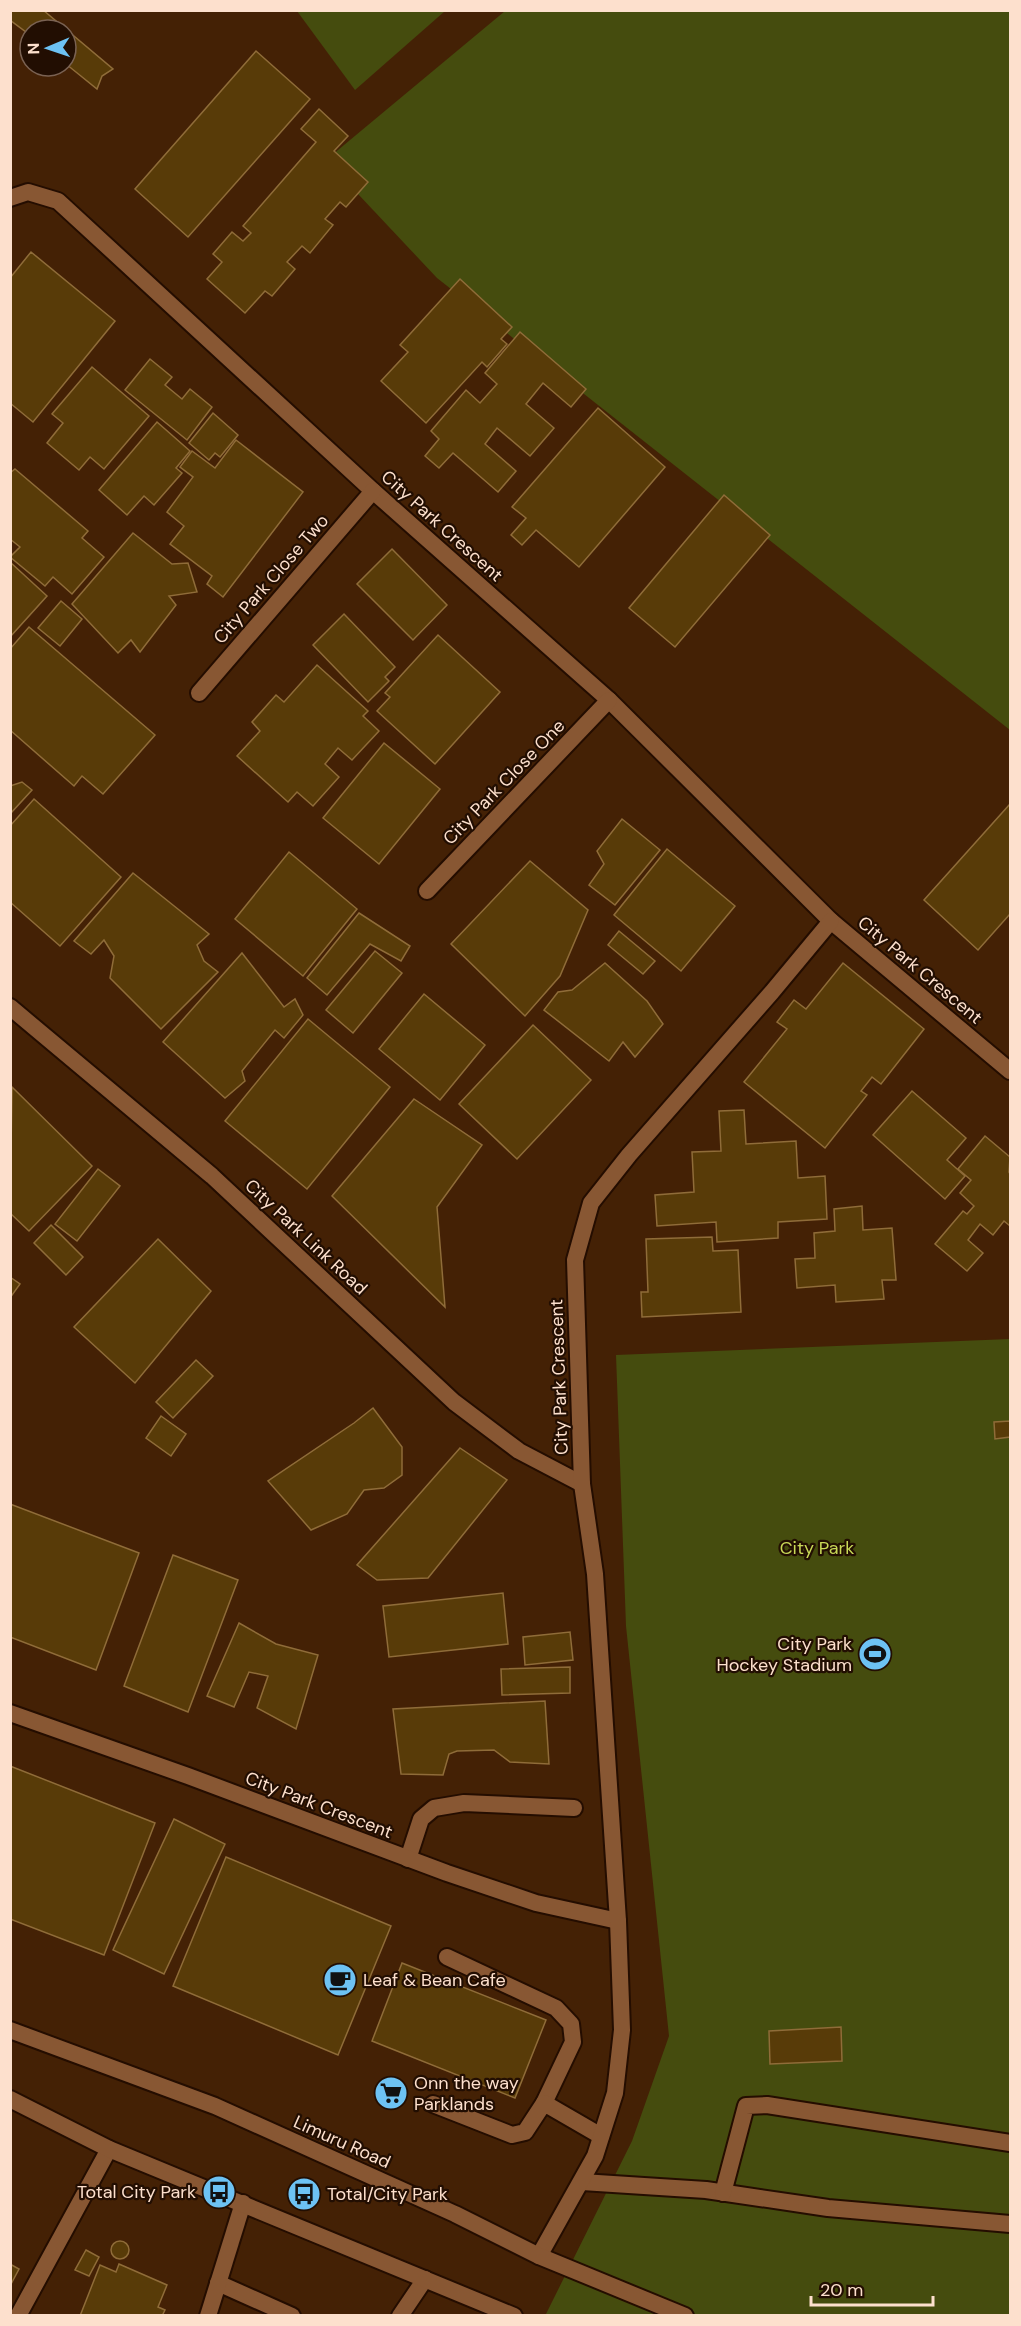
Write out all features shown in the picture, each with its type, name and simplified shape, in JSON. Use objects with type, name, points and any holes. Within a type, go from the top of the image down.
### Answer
[{"type":"street","name":"City Park Crescent","points":[[10,198],[28,192],[58,201],[373,491],[609,700],[831,921],[1011,1071]]},
{"type":"street","name":"City Park Close Two","points":[[199,693],[373,491]]},
{"type":"street","name":"City Park Close One","points":[[427,891],[609,700]]},
{"type":"street","name":"City Park Crescent","points":[[539,2256],[595,2156],[615,2093],[622,2030],[618,1921],[595,1574],[582,1484],[575,1260],[591,1203],[629,1155],[831,921]]},
{"type":"street","name":"City Park Link Road","points":[[10,1007],[212,1176],[454,1402],[519,1451],[582,1484]]},
{"type":"street","name":"City Park Crescent","points":[[10,1713],[189,1776],[408,1859],[536,1903],[618,1921]]},
{"type":"street","points":[[408,1859],[421,1819],[434,1808],[464,1803],[574,1808]]},
{"type":"street","points":[[433,2104],[512,2135],[525,2132],[544,2103],[573,2042],[571,2024],[556,2008],[447,1957]]},
{"type":"street","name":"Limuru Road","points":[[10,2030],[215,2106],[454,2214],[539,2256],[685,2316]]},
{"type":"street","points":[[10,2100],[109,2149],[514,2316]]},
{"type":"street","points":[[544,2103],[601,2136]]},
{"type":"street","points":[[723,2193],[746,2106],[767,2105],[1011,2143]]},
{"type":"street","points":[[18,2316],[109,2149]]},
{"type":"street","points":[[582,2182],[723,2193],[828,2208],[1011,2224]]},
{"type":"street","points":[[208,2316],[243,2203]]},
{"type":"street","points":[[400,2316],[425,2279]]},
{"type":"street","points":[[218,2283],[292,2316]]},
{"type":"green space","points":[[297,11],[445,11],[355,90]]},
{"type":"green space","points":[[505,11],[1010,11],[1010,730],[437,278],[326,160]]},
{"type":"green space","name":"City Park","points":[[1010,1339],[1010,2315],[545,2316],[632,2141],[669,2036],[626,1626],[616,1355]]},
{"type":"building","points":[[10,10],[43,10],[52,18],[18,18],[18,26],[10,20]]},
{"type":"building","points":[[78,40],[113,69],[102,76],[97,89],[78,74]]},
{"type":"building","points":[[256,51],[310,99],[188,237],[135,189]]},
{"type":"building","points":[[319,109],[348,136],[334,151],[368,182],[346,207],[340,202],[325,219],[333,225],[310,253],[302,246],[287,262],[295,269],[272,296],[265,291],[245,313],[207,279],[222,262],[213,254],[232,232],[243,241],[251,233],[243,226],[316,142],[301,129]]},
{"type":"building","points":[[31,252],[115,321],[33,422],[10,403],[10,278]]},
{"type":"building","points":[[460,279],[512,327],[501,339],[507,344],[487,367],[482,362],[426,423],[381,381],[408,352],[400,345]]},
{"type":"building","points":[[520,332],[586,389],[571,407],[543,383],[526,404],[554,428],[530,456],[497,428],[485,444],[516,471],[498,492],[453,453],[439,468],[425,456],[439,439],[431,431],[466,390],[480,403],[497,384],[485,373]]},
{"type":"building","points":[[150,359],[172,377],[165,385],[182,399],[190,389],[212,407],[187,440],[125,390]]},
{"type":"building","points":[[92,367],[149,416],[104,469],[90,457],[79,470],[47,443],[63,423],[52,414]]},
{"type":"building","points":[[598,408],[665,467],[579,567],[536,530],[522,545],[511,535],[526,518],[512,507]]},
{"type":"building","points":[[213,413],[238,435],[220,457],[215,453],[209,460],[189,443]]},
{"type":"building","points":[[157,422],[190,451],[176,468],[182,473],[154,505],[144,496],[127,515],[99,490]]},
{"type":"building","points":[[236,440],[303,492],[223,597],[207,584],[212,576],[170,544],[184,526],[167,512],[193,477],[180,467],[192,451],[215,468]]},
{"type":"building","points":[[15,469],[88,531],[82,538],[104,557],[72,594],[53,577],[45,586],[10,557],[20,547],[10,539],[10,473]]},
{"type":"building","points":[[724,495],[770,535],[675,647],[629,608]]},
{"type":"building","points":[[133,533],[172,564],[188,563],[197,592],[169,596],[176,605],[140,652],[131,640],[118,653],[72,604]]},
{"type":"building","points":[[392,549],[447,605],[413,640],[357,584]]},
{"type":"building","points":[[10,562],[47,596],[10,637]]},
{"type":"building","points":[[61,601],[82,619],[60,646],[38,628]]},
{"type":"building","points":[[344,614],[395,667],[385,677],[389,681],[368,702],[313,645]]},
{"type":"building","points":[[29,627],[155,735],[103,794],[82,776],[74,786],[10,730],[10,649]]},
{"type":"building","points":[[438,635],[500,692],[435,764],[377,711],[390,697],[385,693]]},
{"type":"building","points":[[317,665],[368,711],[363,716],[379,731],[352,760],[338,748],[325,764],[339,777],[313,806],[297,792],[288,802],[237,756],[260,731],[252,722],[276,695],[284,702]]},
{"type":"building","points":[[384,743],[440,789],[379,864],[323,818]]},
{"type":"building","points":[[22,782],[32,790],[10,814],[10,786]]},
{"type":"building","points":[[34,799],[121,877],[60,946],[10,902],[10,826]]},
{"type":"building","points":[[1010,804],[1010,914],[978,950],[924,900]]},
{"type":"building","points":[[622,819],[660,850],[615,905],[589,885],[604,864],[597,851]]},
{"type":"building","points":[[667,849],[735,906],[681,971],[614,915]]},
{"type":"building","points":[[289,852],[357,909],[303,976],[235,919]]},
{"type":"building","points":[[530,861],[588,910],[560,976],[525,1016],[451,944]]},
{"type":"building","points":[[133,873],[209,934],[197,945],[204,961],[218,972],[161,1029],[110,978],[114,956],[104,940],[91,954],[74,941]]},
{"type":"building","points":[[359,913],[410,946],[401,961],[370,944],[327,995],[307,978]]},
{"type":"building","points":[[619,931],[655,961],[643,974],[608,945]]},
{"type":"building","points":[[375,951],[402,973],[353,1033],[326,1010]]},
{"type":"building","points":[[242,953],[284,1007],[295,999],[303,1015],[284,1038],[275,1030],[242,1071],[245,1081],[225,1098],[163,1042]]},
{"type":"building","points":[[605,963],[647,1001],[663,1024],[635,1057],[623,1042],[609,1061],[544,1010],[558,992],[572,990]]},
{"type":"building","points":[[843,963],[924,1029],[881,1084],[872,1077],[861,1091],[867,1095],[825,1148],[744,1082],[787,1029],[777,1022],[794,1000],[806,1009]]},
{"type":"building","points":[[424,994],[485,1045],[440,1100],[379,1049]]},
{"type":"building","points":[[308,1019],[390,1087],[307,1189],[225,1121]]},
{"type":"building","points":[[533,1025],[591,1080],[517,1159],[459,1104]]},
{"type":"building","points":[[12,1087],[92,1166],[29,1231],[10,1213]]},
{"type":"building","points":[[912,1091],[966,1138],[947,1160],[965,1176],[945,1199],[873,1135]]},
{"type":"building","points":[[414,1099],[482,1145],[437,1207],[445,1307],[332,1196]]},
{"type":"building","points":[[744,1110],[746,1144],[796,1141],[798,1178],[825,1176],[827,1219],[778,1222],[778,1238],[717,1242],[716,1222],[657,1226],[655,1195],[694,1192],[692,1152],[721,1151],[719,1111]]},
{"type":"building","points":[[985,1136],[1010,1157],[1010,1226],[1004,1221],[993,1235],[980,1224],[968,1240],[983,1253],[967,1271],[935,1244],[963,1211],[967,1214],[974,1206],[960,1193],[971,1180],[958,1169]]},
{"type":"building","points":[[98,1169],[120,1186],[77,1241],[55,1224]]},
{"type":"building","points":[[862,1206],[863,1230],[892,1228],[896,1280],[882,1280],[884,1299],[836,1302],[835,1285],[797,1288],[795,1259],[815,1258],[814,1233],[835,1231],[834,1209]]},
{"type":"building","points":[[51,1225],[83,1257],[66,1275],[34,1243]]},
{"type":"building","points":[[712,1237],[713,1251],[738,1250],[741,1312],[642,1317],[641,1292],[648,1292],[646,1239]]},
{"type":"building","points":[[158,1239],[211,1291],[135,1383],[74,1327]]},
{"type":"building","points":[[10,1277],[20,1284],[10,1298]]},
{"type":"building","points":[[196,1360],[213,1376],[173,1418],[156,1402]]},
{"type":"building","points":[[373,1408],[402,1447],[402,1475],[384,1488],[364,1490],[347,1514],[311,1530],[268,1481]]},
{"type":"building","points":[[161,1416],[186,1434],[171,1456],[146,1438]]},
{"type":"building","points":[[1010,1421],[1010,1437],[995,1439],[994,1422]]},
{"type":"building","points":[[460,1448],[507,1480],[428,1578],[377,1580],[357,1565]]},
{"type":"building","points":[[10,1504],[139,1553],[96,1670],[10,1637]]},
{"type":"building","points":[[173,1555],[238,1580],[188,1712],[124,1686]]},
{"type":"building","points":[[503,1593],[508,1644],[389,1657],[383,1606]]},
{"type":"building","points":[[239,1623],[276,1644],[318,1655],[296,1729],[257,1708],[268,1676],[249,1672],[234,1707],[207,1696]]},
{"type":"building","points":[[570,1632],[573,1660],[525,1665],[523,1637]]},
{"type":"building","points":[[570,1667],[570,1693],[502,1695],[501,1669]]},
{"type":"building","points":[[545,1701],[549,1764],[510,1762],[494,1750],[457,1751],[449,1754],[443,1775],[401,1774],[393,1709]]},
{"type":"building","points":[[10,1766],[155,1823],[104,1955],[10,1919]]},
{"type":"building","points":[[174,1819],[225,1844],[164,1974],[113,1950]]},
{"type":"building","points":[[226,1857],[391,1926],[338,2055],[173,1986]]},
{"type":"building","points":[[402,1963],[546,2020],[515,2098],[372,2041]]},
{"type":"building","points":[[841,2027],[842,2061],[770,2064],[769,2031]]},
{"type":"building","points":[[120,2241],[126,2244],[129,2250],[126,2256],[120,2259],[114,2256],[111,2250],[114,2244]]},
{"type":"building","points":[[86,2250],[99,2257],[89,2276],[75,2270]]},
{"type":"building","points":[[10,2264],[19,2269],[10,2286]]},
{"type":"building","points":[[119,2264],[167,2285],[158,2307],[165,2310],[162,2316],[80,2316],[100,2265],[116,2272]]},
{"type":"place","name":"City Park Hockey Stadium","points":[[875,1654]]},
{"type":"place","name":"Leaf & Bean Cafe","points":[[340,1980]]},
{"type":"place","name":"Onn the way Parklands","points":[[391,2093]]},
{"type":"place","name":"Total City Park","points":[[219,2192]]},
{"type":"place","name":"Total/City Park","points":[[304,2194]]}]
